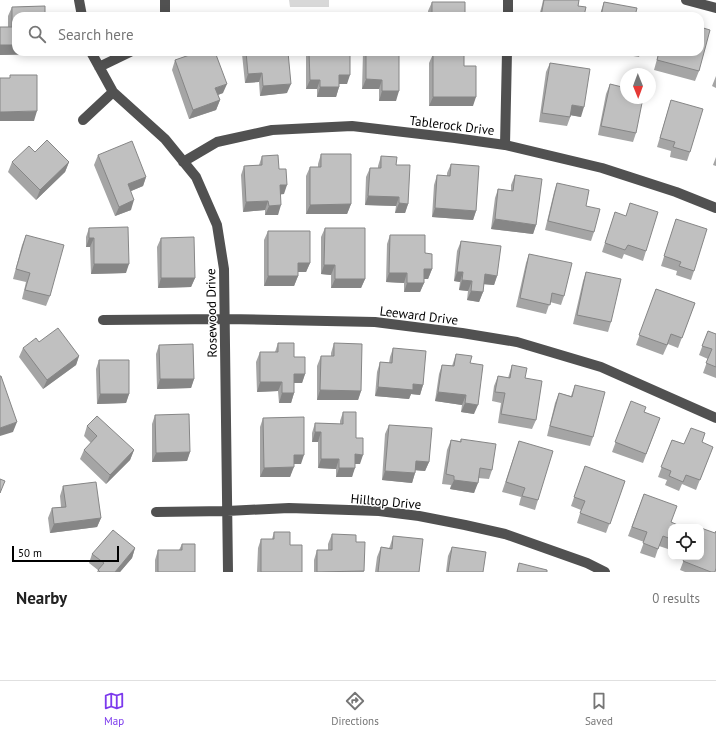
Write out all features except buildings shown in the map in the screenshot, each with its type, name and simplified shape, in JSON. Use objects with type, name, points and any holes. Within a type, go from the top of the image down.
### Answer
[{"type":"street","points":[[79,0],[81,12]]},
{"type":"street","points":[[165,0],[165,12]]},
{"type":"street","points":[[508,0],[508,12]]},
{"type":"street","points":[[686,0],[716,8]]},
{"type":"street","name":"Rosewood Drive","points":[[93,56],[113,92],[165,139],[196,177],[217,225],[224,269],[228,572]]},
{"type":"street","points":[[99,67],[122,56]]},
{"type":"street","points":[[505,145],[507,56]]},
{"type":"street","points":[[83,120],[113,92]]},
{"type":"street","name":"Tablerock Drive","points":[[183,162],[217,142],[272,130],[352,126],[505,145],[602,168],[676,192],[716,208]]},
{"type":"street","name":"Leeward Drive","points":[[103,320],[225,319],[376,322],[462,333],[517,342],[601,367],[716,418]]},
{"type":"street","name":"Hilltop Drive","points":[[156,512],[289,508],[379,511],[419,516],[465,524],[505,534],[587,563],[605,572]]},
{"type":"shaded area","points":[[289,0],[329,0],[329,7],[290,7]]}]
